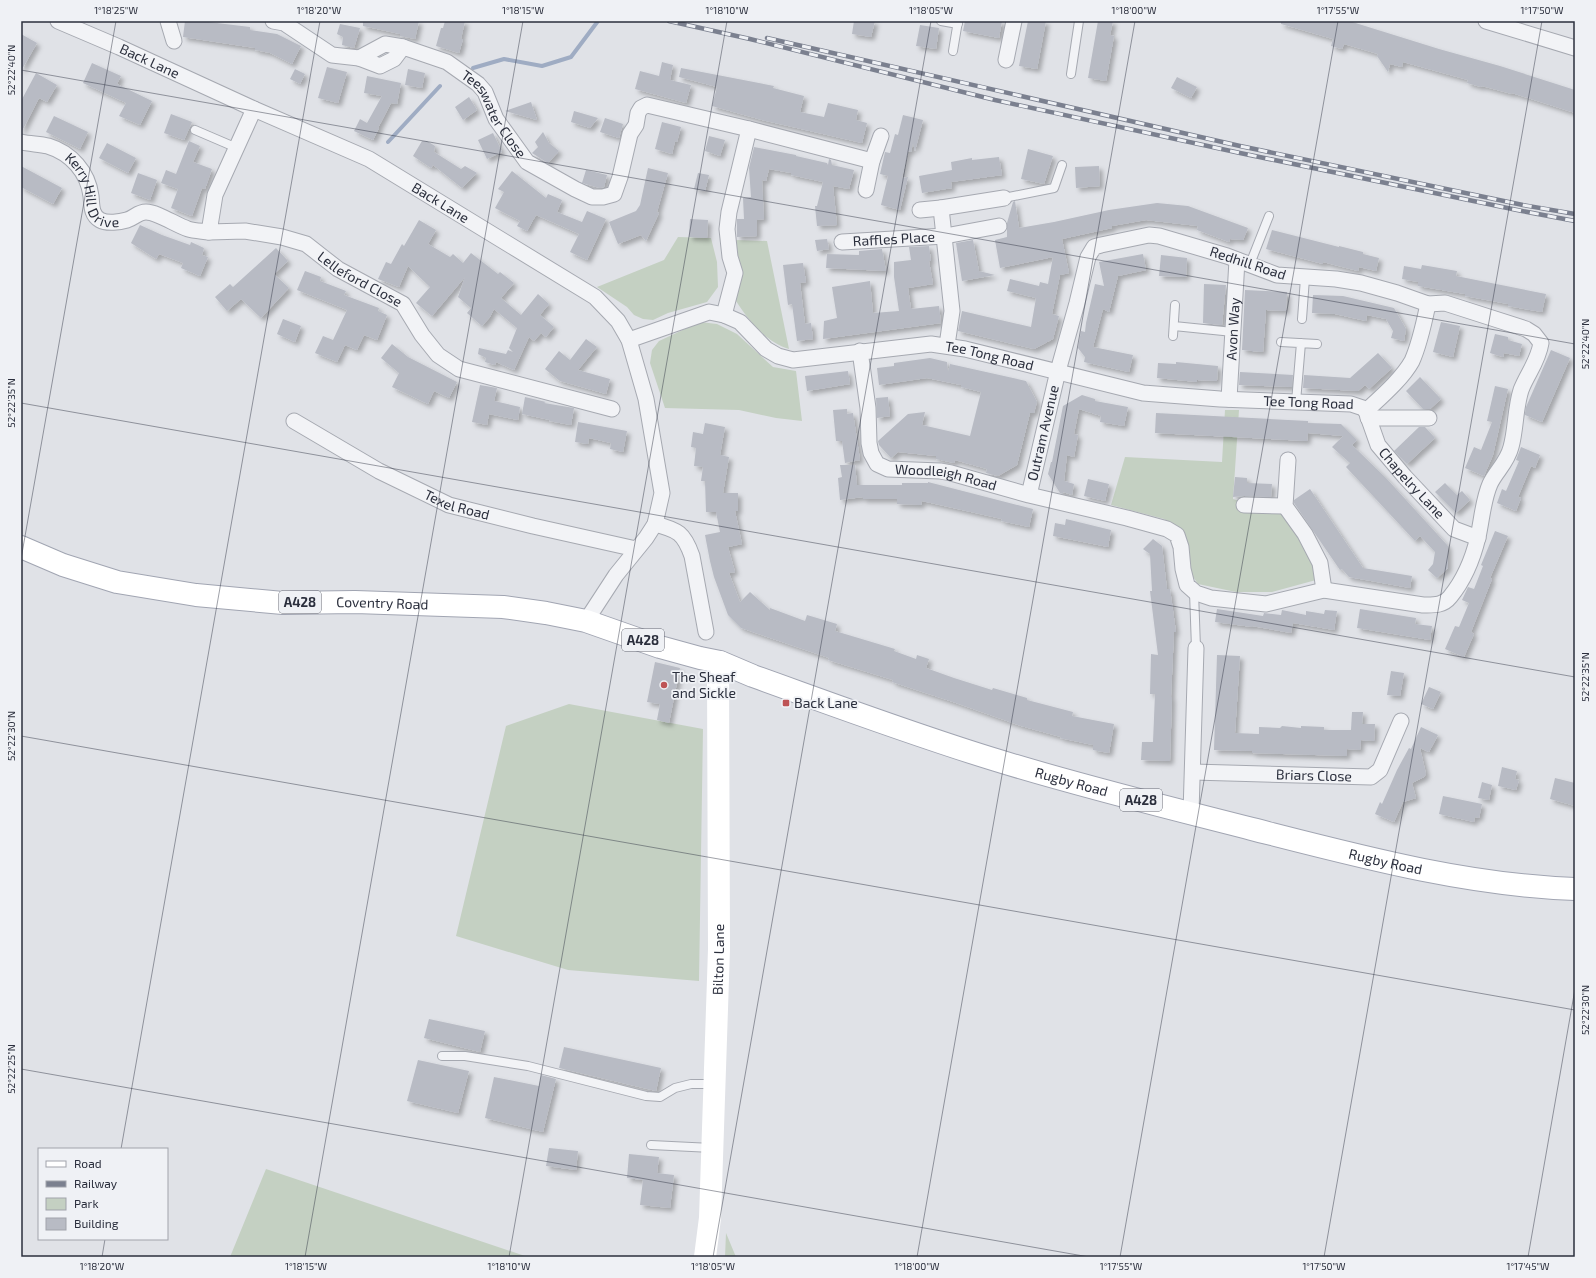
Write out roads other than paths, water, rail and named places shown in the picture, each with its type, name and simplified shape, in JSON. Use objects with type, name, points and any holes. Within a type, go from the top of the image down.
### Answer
[{"type":"main road","name":"Coventry Road","points":[[21,547],[63,565],[116,582],[196,595],[283,603],[354,602],[503,607],[546,613],[586,621],[660,646],[700,658],[720,662]]},
{"type":"main road","name":"Rugby Road","points":[[720,662],[753,676],[996,760],[1191,813],[1358,856],[1444,875],[1476,880],[1575,889]]},
{"type":"main road","name":"Bilton Lane","points":[[705,1257],[710,1218],[719,949],[718,672],[720,662]]},
{"type":"street","name":"Back Lane","points":[[58,21],[368,159],[595,297],[618,321],[629,340],[646,399],[662,493],[655,524],[646,538],[616,575],[586,621]]},
{"type":"street","points":[[168,21],[174,41]]},
{"type":"street","name":"Teeswater Close","points":[[273,21],[284,23],[332,55],[359,58],[385,44],[404,47],[447,62],[468,76],[485,92],[496,119],[527,162],[592,197],[603,197],[614,194],[620,177],[630,134],[636,125],[638,113],[641,108],[647,105],[749,129],[872,161]]},
{"type":"street","points":[[1006,60],[1014,21]]},
{"type":"street","points":[[1486,21],[1575,48]]},
{"type":"street","points":[[209,232],[215,195],[254,109]]},
{"type":"street","points":[[724,315],[735,273],[730,257],[727,229],[728,218],[749,129]]},
{"type":"street","points":[[866,190],[872,161],[880,136]]},
{"type":"street","name":"Kerry Hill Drive","points":[[21,142],[48,146],[68,156],[78,165],[85,174],[88,182],[93,213],[101,221],[112,223],[128,220],[139,213],[147,212],[155,213],[189,230],[209,232]]},
{"type":"street","points":[[920,210],[1004,198]]},
{"type":"street","points":[[941,208],[945,236]]},
{"type":"street","name":"Raffles Place","points":[[842,242],[945,236],[999,226]]},
{"type":"street","name":"Lelleford Close","points":[[209,232],[245,231],[282,236],[306,244],[338,270],[403,304],[422,334],[438,355],[459,369],[612,409]]},
{"type":"street","name":"Redhill Road","points":[[1058,371],[1088,257],[1094,248],[1149,235],[1244,262],[1277,276],[1336,279],[1361,283],[1397,293],[1428,304],[1445,303],[1526,329],[1534,334],[1541,343],[1539,355],[1521,390],[1515,415],[1511,448],[1503,466],[1491,483],[1484,502],[1478,538]]},
{"type":"street","name":"Raffles Place","points":[[945,236],[952,311],[947,345]]},
{"type":"street","name":"Avon Way","points":[[1229,399],[1233,332],[1244,262]]},
{"type":"street","points":[[1367,415],[1411,362],[1417,349],[1428,304]]},
{"type":"street","name":"Tee Tong Road","points":[[629,340],[709,312],[724,315],[740,322],[766,349],[778,356],[793,360],[931,344],[947,345],[1143,393],[1229,399],[1351,404],[1363,408],[1367,415]]},
{"type":"street","name":"Woodleigh Road","points":[[860,352],[868,408],[870,448],[873,458],[877,464],[888,469],[940,471],[951,473],[1159,526],[1177,535],[1181,547],[1183,569],[1187,585],[1194,592]]},
{"type":"street","name":"Outram Avenue","points":[[1029,494],[1058,371]]},
{"type":"street","points":[[1367,415],[1429,418]]},
{"type":"street","name":"Chapelry Lane","points":[[1367,415],[1378,445],[1405,477],[1454,529],[1478,538]]},
{"type":"street","name":"Texel Road","points":[[294,421],[378,471],[449,505],[533,526],[636,549]]},
{"type":"street","points":[[1288,460],[1285,506],[1305,534],[1320,563],[1324,590]]},
{"type":"street","points":[[1244,505],[1285,506]]},
{"type":"street","points":[[655,524],[674,529],[681,534],[688,545],[692,556],[706,632]]},
{"type":"street","points":[[1194,592],[1211,598],[1266,604],[1324,590],[1423,605],[1444,603],[1456,589],[1472,558],[1478,538]]},
{"type":"street","points":[[1191,813],[1196,648]]},
{"type":"street","name":"Briars Close","points":[[1193,772],[1371,777],[1380,770],[1401,721]]},
{"type":"lane","points":[[941,21],[958,23],[953,51]]},
{"type":"lane","points":[[1071,74],[1079,21]]},
{"type":"lane","points":[[195,130],[237,148]]},
{"type":"lane","points":[[1004,198],[1054,188],[1062,165]]},
{"type":"lane","points":[[1244,262],[1269,216]]},
{"type":"lane","points":[[1302,319],[1305,278]]},
{"type":"lane","points":[[1173,336],[1175,305]]},
{"type":"lane","points":[[1174,326],[1233,332]]},
{"type":"lane","points":[[1281,342],[1317,344]]},
{"type":"lane","points":[[1296,402],[1301,343]]},
{"type":"lane","points":[[1194,592],[1196,648]]},
{"type":"lane","points":[[442,1056],[465,1056],[528,1066],[646,1096],[660,1097],[675,1088],[691,1084],[715,1084]]},
{"type":"lane","points":[[651,1145],[712,1148]]},
{"type":"waterway","points":[[473,68],[504,59],[542,66],[571,57],[598,21]]},
{"type":"waterway","points":[[388,142],[440,86]]},
{"type":"railway","points":[[669,21],[750,39],[995,100],[1240,153],[1575,221]]},
{"type":"railway","points":[[767,38],[1240,146],[1523,205],[1575,214]]},
{"type":"place","name":"The Sheaf and Sickle","points":[[664,685]]},
{"type":"place","name":"Back Lane","points":[[786,703]]}]
